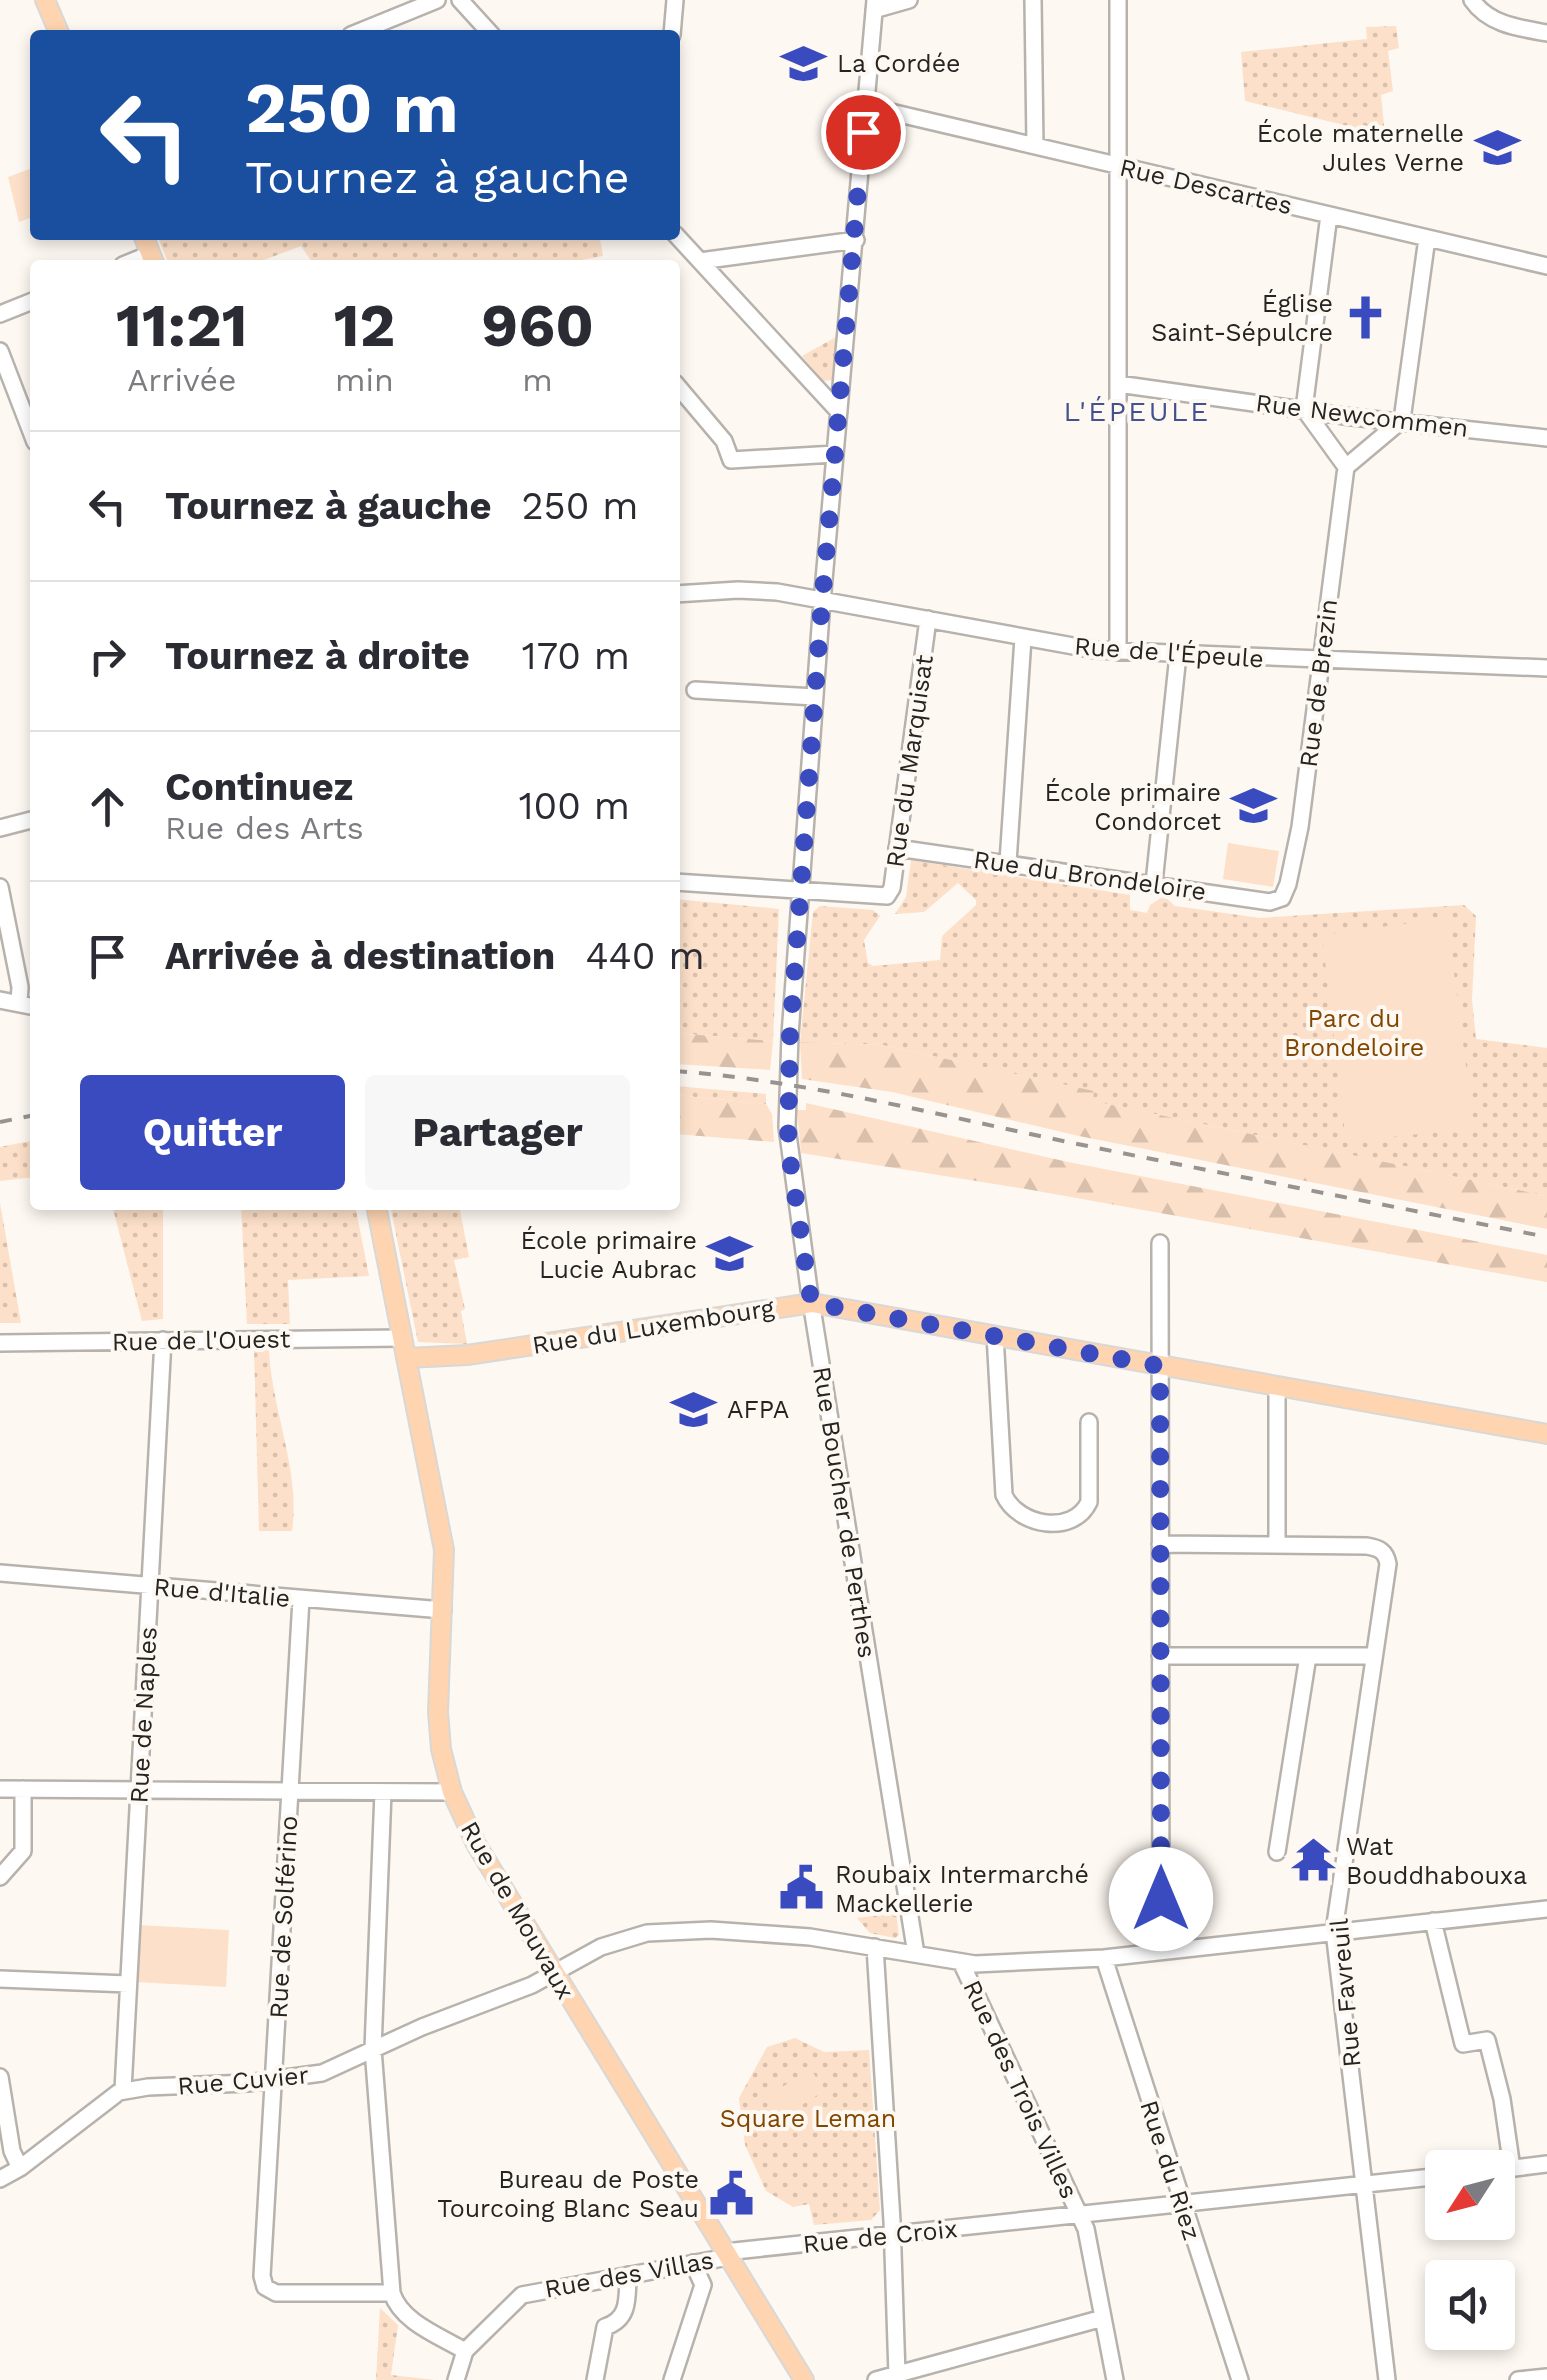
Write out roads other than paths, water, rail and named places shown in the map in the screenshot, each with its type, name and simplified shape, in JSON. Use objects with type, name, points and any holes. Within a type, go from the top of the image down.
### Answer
[{"type":"main road","points":[[45,0],[58,30]]},
{"type":"main road","name":"Rue de Mouvaux","points":[[377,1210],[442,1539],[438,1712],[444,1767],[452,1792],[476,1844],[804,2380]]},
{"type":"main road","name":"Rue du Luxembourg","points":[[407,1358],[477,1354],[812,1303],[1547,1434]]},
{"type":"street","points":[[363,30],[437,0]]},
{"type":"street","points":[[460,0],[487,30]]},
{"type":"street","points":[[672,30],[675,0]]},
{"type":"street","points":[[875,5],[909,0]]},
{"type":"street","points":[[1033,0],[1035,146]]},
{"type":"street","points":[[1118,0],[1118,652]]},
{"type":"street","points":[[1472,0],[1488,16],[1514,27],[1547,33]]},
{"type":"street","name":"Rue Boucher de Perthes","points":[[875,5],[822,601],[800,890],[788,1146],[916,1954]]},
{"type":"street","name":"Rue Descartes","points":[[865,106],[1547,266]]},
{"type":"street","points":[[1329,215],[1304,409],[1346,467],[1402,420],[1427,238]]},
{"type":"street","points":[[680,239],[839,412]]},
{"type":"street","points":[[700,261],[856,240]]},
{"type":"street","points":[[0,314],[30,302]]},
{"type":"street","points":[[0,352],[30,429]]},
{"type":"street","name":"Rue Newcommen","points":[[1118,384],[1547,438]]},
{"type":"street","points":[[680,389],[724,440],[731,460],[836,454]]},
{"type":"street","name":"Rue de Brezin","points":[[1282,898],[1300,826],[1346,467]]},
{"type":"street","name":"Rue de l'Épeule","points":[[680,594],[738,590],[822,601],[1118,652],[1547,668]]},
{"type":"street","name":"Rue du Marquisat","points":[[800,890],[883,898],[892,888],[928,619]]},
{"type":"street","points":[[1008,862],[1023,638]]},
{"type":"street","points":[[1154,883],[1178,655]]},
{"type":"street","points":[[695,690],[815,697]]},
{"type":"street","points":[[0,828],[30,819]]},
{"type":"street","name":"Rue du Brondeloire","points":[[897,848],[1270,902],[1282,898]]},
{"type":"street","points":[[680,882],[800,890]]},
{"type":"street","points":[[0,887],[27,1005]]},
{"type":"street","points":[[0,1000],[27,1005]]},
{"type":"street","points":[[1160,1243],[1161,1950]]},
{"type":"street","points":[[996,1334],[1004,1495],[1012,1510],[1041,1522],[1072,1519],[1086,1510],[1089,1422]]},
{"type":"street","name":"Rue de l'Ouest","points":[[0,1342],[402,1338]]},
{"type":"street","name":"Rue de Naples","points":[[123,2090],[163,1340]]},
{"type":"street","points":[[1160,1544],[1278,1545],[1277,1388]]},
{"type":"street","name":"Rue Favreuil","points":[[1278,1545],[1367,1546],[1382,1550],[1388,1564],[1334,1932],[1386,2380]]},
{"type":"street","name":"Rue d'Italie","points":[[0,1574],[443,1610]]},
{"type":"street","name":"Rue de Solférino","points":[[301,1598],[262,2271],[265,2287],[284,2294],[392,2293]]},
{"type":"street","points":[[1160,1656],[1374,1656]]},
{"type":"street","points":[[1277,1852],[1308,1656]]},
{"type":"street","points":[[0,1789],[290,1786],[452,1792]]},
{"type":"street","points":[[0,1877],[23,1852],[23,1789]]},
{"type":"street","points":[[383,1792],[373,2049],[392,2293],[407,2316],[465,2351]]},
{"type":"street","name":"Rue Cuvier","points":[[123,2090],[322,2073],[422,2026],[521,1990],[610,1943],[668,1930],[810,1937],[999,1966],[1547,1909]]},
{"type":"street","points":[[1434,1922],[1464,2044],[1487,2040],[1505,2114],[1505,2150]]},
{"type":"street","points":[[883,1948],[896,2375]]},
{"type":"street","name":"Rue du Riez","points":[[1104,1958],[1240,2380]]},
{"type":"street","name":"Rue des Trois Villes","points":[[961,1962],[1081,2216],[1114,2380]]},
{"type":"street","points":[[0,1979],[128,1984]]},
{"type":"street","points":[[0,2077],[12,2151],[20,2168]]},
{"type":"street","points":[[0,2179],[123,2090]]},
{"type":"street","points":[[1515,2168],[1547,2164]]},
{"type":"street","name":"Rue de Croix","points":[[726,2254],[1425,2178]]},
{"type":"street","name":"Rue des Villas","points":[[456,2380],[465,2351],[522,2294],[692,2264],[726,2254]]},
{"type":"street","points":[[672,2380],[703,2285],[692,2264]]},
{"type":"street","points":[[595,2380],[605,2327],[618,2322],[626,2311],[628,2275]]},
{"type":"street","points":[[876,2380],[1102,2318]]},
{"type":"street","points":[[1518,2380],[1547,2377]]},
{"type":"railway","points":[[680,1072],[773,1082],[870,1100],[1547,1237]]},
{"type":"railway","points":[[0,1122],[30,1116]]},
{"type":"place","name":"La Cordée","points":[[804,63]]},
{"type":"place","name":"École maternelle Jules Verne","points":[[1497,147]]},
{"type":"place","name":"Église Saint-Sépulcre","points":[[1366,317]]},
{"type":"place","name":"École primaire Condorcet","points":[[1254,806]]},
{"type":"place","name":"École primaire Lucie Aubrac","points":[[730,1254]]},
{"type":"place","name":"AFPA","points":[[694,1409]]},
{"type":"place","name":"Wat Bouddhabouxa","points":[[1313,1860]]},
{"type":"place","name":"Roubaix Intermarché Mackellerie","points":[[802,1888]]},
{"type":"place","name":"Bureau de Poste Tourcoing Blanc Seau","points":[[732,2193]]},
{"type":"district","name":"L'ÉPEULE","points":[[1137,411]]},
{"type":"park label","name":"Parc du Brondeloire","points":[[1354,1032]]},
{"type":"park label","name":"Square Leman","points":[[808,2118]]}]
